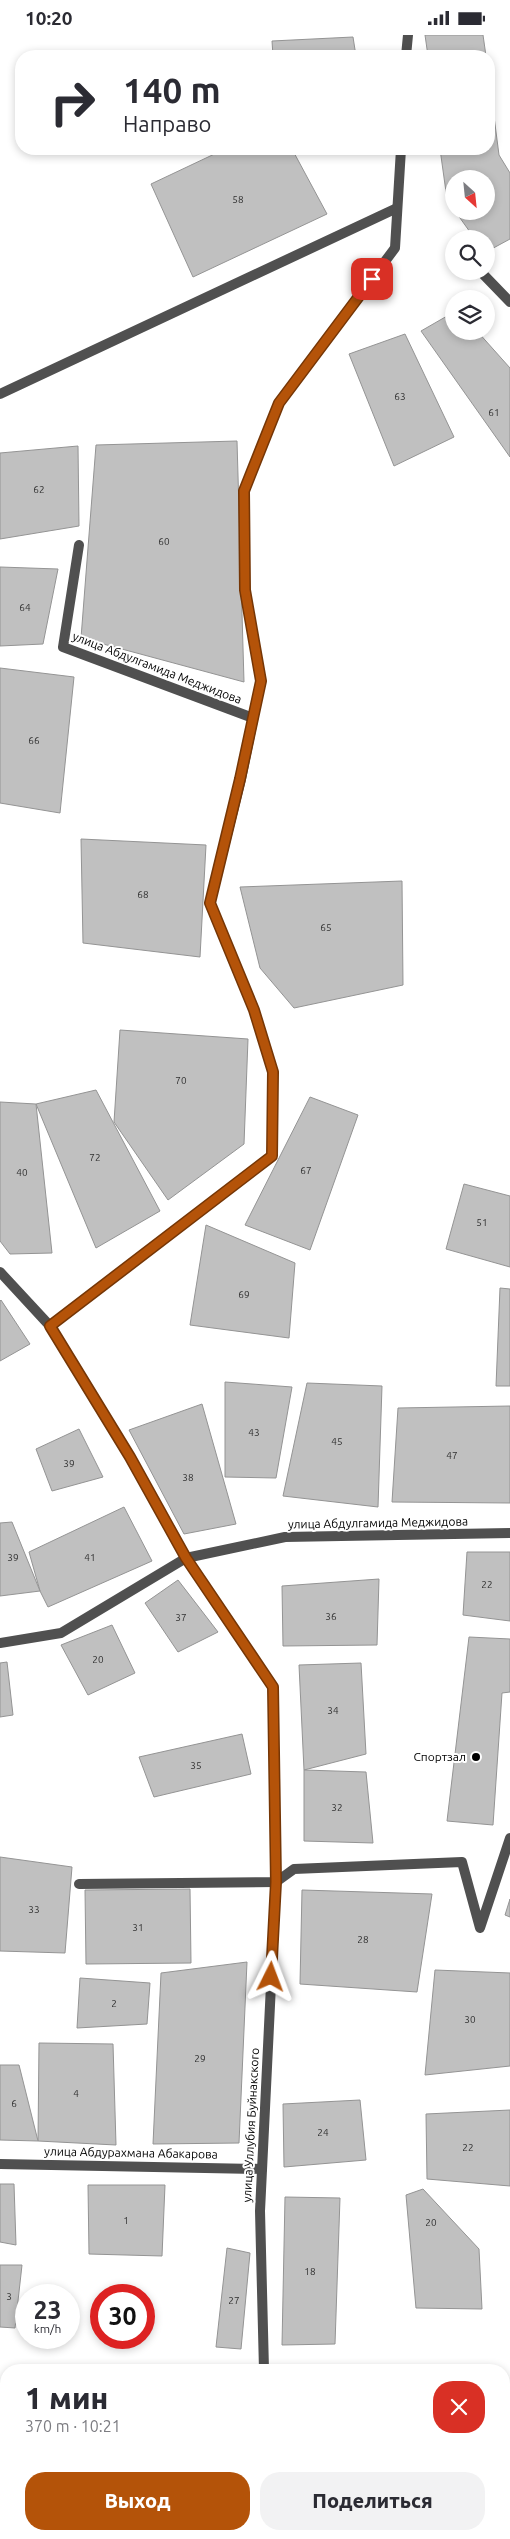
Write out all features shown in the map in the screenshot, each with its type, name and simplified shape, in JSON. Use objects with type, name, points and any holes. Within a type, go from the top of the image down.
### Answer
[{"type":"street","points":[[407,50],[408,35]]},
{"type":"street","name":"улица Абдулгамида Меджидова","points":[[50,1326],[272,1156],[273,1072],[254,1010],[210,903],[261,681],[245,590],[244,491],[279,403],[395,248],[401,155]]},
{"type":"street","points":[[0,394],[397,209]]},
{"type":"street","points":[[489,280],[510,302]]},
{"type":"street","name":"улица Абдулгамида Меджидова","points":[[80,545],[64,647],[253,718]]},
{"type":"street","name":"улица Уллубия Буйнакского","points":[[0,1272],[50,1326],[130,1457],[186,1558],[273,1687],[276,1882],[260,2211],[264,2364]]},
{"type":"street","name":"улица Абдулгамида Меджидова","points":[[0,1643],[61,1633],[186,1558],[285,1537],[510,1533]]},
{"type":"street","points":[[79,1884],[276,1882],[294,1869],[462,1862],[480,1928],[510,1838]]},
{"type":"street","name":"улица Абдурахмана Абакарова","points":[[0,2163],[262,2169]]},
{"type":"building","points":[[425,35],[483,35],[485,50],[427,50]]},
{"type":"building","points":[[353,37],[355,50],[273,50],[272,41]]},
{"type":"building","points":[[495,124],[499,155],[510,173],[510,239],[495,247],[495,230],[469,230],[461,220],[495,220],[495,170],[445,170],[445,185],[441,155],[495,155]]},
{"type":"building","points":[[212,155],[295,155],[327,214],[193,277],[151,184]]},
{"type":"building","points":[[445,317],[445,340],[485,340],[510,368],[510,457],[421,331]]},
{"type":"building","points":[[405,334],[454,437],[394,466],[349,354]]},
{"type":"building","points":[[237,441],[244,682],[81,638],[96,445]]},
{"type":"building","points":[[78,446],[79,526],[0,539],[0,453]]},
{"type":"building","points":[[0,567],[58,569],[43,644],[0,646]]},
{"type":"building","points":[[0,668],[74,677],[60,813],[0,803]]},
{"type":"building","points":[[81,839],[206,845],[200,957],[83,943]]},
{"type":"building","points":[[402,881],[403,985],[294,1008],[260,968],[240,887]]},
{"type":"building","points":[[120,1030],[248,1039],[244,1144],[168,1200],[114,1122]]},
{"type":"building","points":[[96,1090],[160,1211],[96,1248],[36,1104]]},
{"type":"building","points":[[310,1097],[358,1115],[310,1250],[245,1225]]},
{"type":"building","points":[[0,1102],[36,1104],[52,1253],[10,1254],[0,1241]]},
{"type":"building","points":[[464,1184],[510,1196],[510,1267],[446,1249]]},
{"type":"building","points":[[206,1225],[295,1263],[289,1338],[190,1325]]},
{"type":"building","points":[[500,1288],[510,1289],[510,1386],[496,1386]]},
{"type":"building","points":[[0,1301],[30,1344],[0,1361]]},
{"type":"building","points":[[225,1382],[292,1387],[276,1478],[225,1477]]},
{"type":"building","points":[[307,1383],[382,1386],[378,1507],[283,1496]]},
{"type":"building","points":[[202,1404],[236,1524],[184,1534],[129,1430]]},
{"type":"building","points":[[510,1406],[510,1503],[392,1502],[398,1408]]},
{"type":"building","points":[[79,1429],[103,1477],[52,1491],[36,1449]]},
{"type":"building","points":[[124,1507],[152,1561],[48,1607],[40,1591],[29,1552]]},
{"type":"building","points":[[12,1522],[40,1591],[0,1596],[0,1523]]},
{"type":"building","points":[[467,1552],[510,1552],[510,1621],[463,1615]]},
{"type":"building","points":[[379,1579],[377,1645],[283,1646],[282,1586]]},
{"type":"building","points":[[178,1580],[218,1632],[178,1652],[145,1603]]},
{"type":"building","points":[[112,1625],[135,1673],[88,1695],[61,1645]]},
{"type":"building","name":"Спортзал","points":[[469,1637],[510,1639],[510,1692],[502,1693],[493,1825],[447,1821]]},
{"type":"building","points":[[7,1662],[13,1715],[0,1717],[0,1663]]},
{"type":"building","points":[[361,1663],[366,1754],[304,1770],[299,1665]]},
{"type":"building","points":[[242,1734],[251,1774],[154,1797],[139,1757]]},
{"type":"building","points":[[304,1770],[366,1772],[373,1843],[304,1841]]},
{"type":"building","points":[[0,1857],[72,1867],[65,1953],[0,1951]]},
{"type":"building","points":[[190,1889],[191,1963],[86,1964],[85,1890]]},
{"type":"building","points":[[302,1890],[432,1894],[417,1992],[300,1984]]},
{"type":"building","points":[[510,1899],[510,1917],[505,1915]]},
{"type":"building","points":[[247,1962],[239,2143],[153,2144],[161,1973]]},
{"type":"building","points":[[435,1970],[510,1973],[510,2066],[425,2075]]},
{"type":"building","points":[[80,1978],[150,1983],[147,2024],[77,2028]]},
{"type":"building","points":[[39,2043],[113,2044],[116,2145],[38,2141]]},
{"type":"building","points":[[0,2065],[19,2065],[38,2141],[0,2140]]},
{"type":"building","points":[[360,2100],[366,2160],[284,2167],[283,2104]]},
{"type":"building","points":[[510,2110],[510,2186],[427,2179],[426,2114]]},
{"type":"building","points":[[0,2184],[14,2184],[16,2245],[0,2242]]},
{"type":"building","points":[[88,2185],[165,2185],[162,2256],[89,2254]]},
{"type":"building","points":[[423,2189],[479,2249],[482,2309],[416,2308],[406,2195]]},
{"type":"building","points":[[285,2197],[340,2198],[335,2344],[282,2345]]},
{"type":"building","points":[[227,2248],[250,2253],[241,2349],[216,2347]]},
{"type":"building","points":[[0,2265],[22,2265],[20,2284],[15,2284],[15,2328],[0,2327]]},
{"type":"place","name":"Спортзал","points":[[476,1757]]},
{"type":"route","points":[[271,1977],[276,1882],[273,1687],[186,1558],[130,1457],[50,1326],[272,1156],[273,1072],[254,1010],[210,903],[261,681],[245,590],[244,491],[279,403],[372,279]]}]
